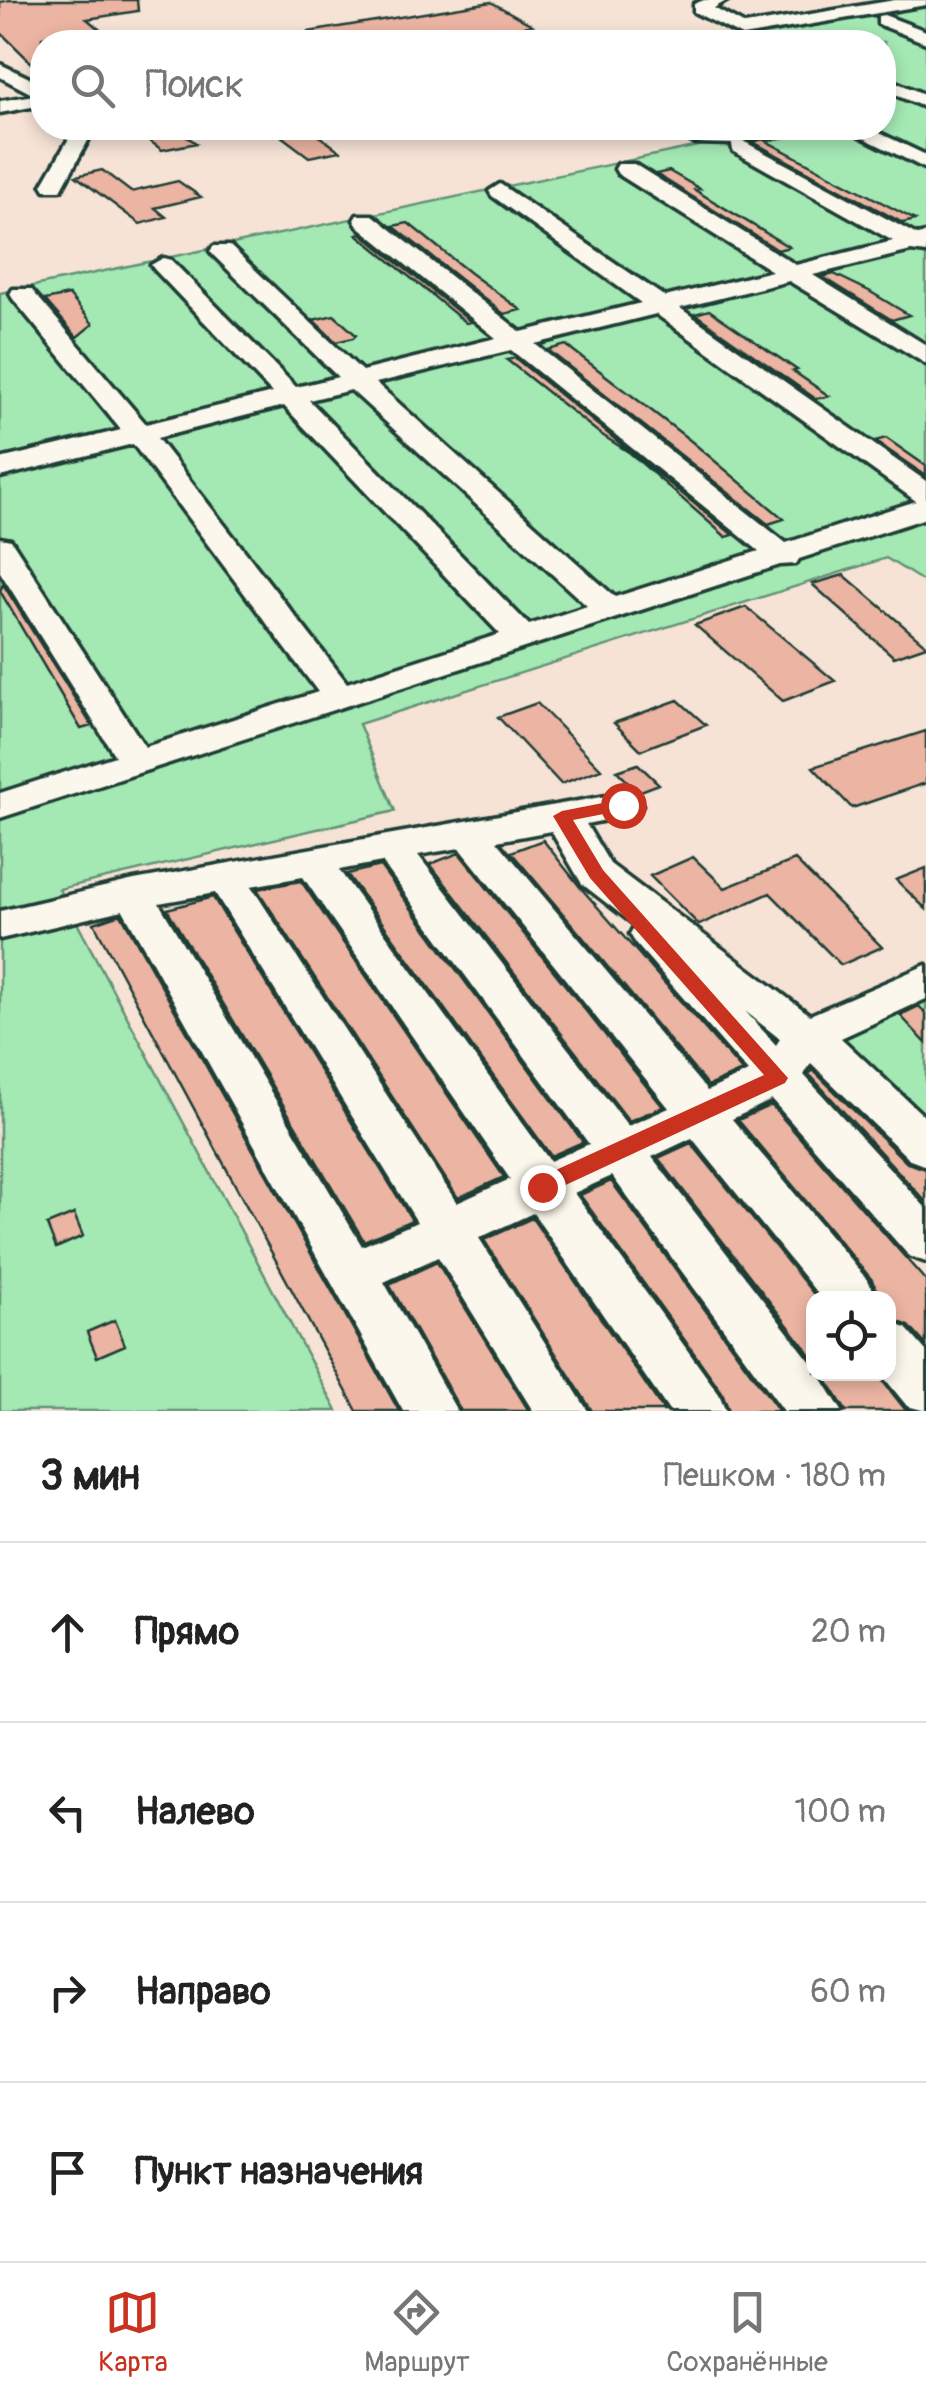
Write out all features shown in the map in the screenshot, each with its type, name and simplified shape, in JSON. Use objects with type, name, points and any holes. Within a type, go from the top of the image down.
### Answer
[{"type":"street","points":[[719,0],[700,8],[733,30]]},
{"type":"street","points":[[778,30],[926,0]]},
{"type":"street","points":[[830,30],[926,12]]},
{"type":"street","points":[[884,20],[926,38]]},
{"type":"street","points":[[0,70],[30,87]]},
{"type":"street","points":[[896,88],[926,102]]},
{"type":"street","points":[[0,96],[30,94]]},
{"type":"street","points":[[0,107],[30,97]]},
{"type":"street","points":[[52,186],[78,140]]},
{"type":"street","points":[[879,140],[926,163]]},
{"type":"street","points":[[740,147],[922,244]]},
{"type":"street","points":[[626,169],[926,356]]},
{"type":"street","points":[[500,191],[926,495]]},
{"type":"street","points":[[365,220],[785,557]]},
{"type":"street","points":[[0,468],[291,394],[922,244]]},
{"type":"street","points":[[222,252],[356,380],[611,611]]},
{"type":"street","points":[[164,265],[523,638]]},
{"type":"street","points":[[22,294],[138,433],[339,696]]},
{"type":"street","points":[[0,806],[785,557],[926,508]]},
{"type":"street","points":[[0,547],[137,762]]},
{"type":"street","points":[[0,925],[134,894],[623,805]]},
{"type":"street","points":[[562,816],[596,874],[926,1240]]},
{"type":"street","points":[[469,833],[845,1291]]},
{"type":"street","points":[[392,847],[816,1411]]},
{"type":"street","points":[[312,862],[700,1411]]},
{"type":"street","points":[[596,874],[805,1036],[926,1147]]},
{"type":"street","points":[[225,877],[562,1411]]},
{"type":"street","points":[[134,894],[431,1411]]},
{"type":"street","points":[[352,1274],[778,1078],[805,1036],[926,981]]},
{"type":"street","points":[[896,1354],[926,1390]]},
{"type":"green space","points":[[926,4],[926,583],[886,558],[359,724],[395,811],[59,889],[337,1411],[0,1411],[0,293],[726,140],[896,140],[896,30],[778,30]]},
{"type":"green space","points":[[926,974],[926,1141],[813,1025]]},
{"type":"building","points":[[137,0],[138,11],[87,19],[99,29],[30,30],[30,61],[0,32],[0,2]]},
{"type":"building","points":[[491,2],[532,25],[504,30],[320,30]]},
{"type":"building","points":[[148,140],[196,143],[162,150]]},
{"type":"building","points":[[286,140],[325,140],[340,151],[309,157]]},
{"type":"building","points":[[771,140],[766,141],[915,220],[903,223],[753,142]]},
{"type":"building","points":[[102,170],[131,192],[178,181],[201,197],[155,208],[166,217],[140,224],[76,176]]},
{"type":"building","points":[[669,171],[789,247],[778,250],[656,174]]},
{"type":"building","points":[[408,223],[521,310],[504,314],[393,226]]},
{"type":"building","points":[[361,233],[471,322],[466,323],[357,234]]},
{"type":"building","points":[[834,274],[909,315],[892,320],[823,277]]},
{"type":"building","points":[[69,295],[93,324],[77,337],[45,300]]},
{"type":"building","points":[[709,310],[829,396],[816,399],[695,314]]},
{"type":"building","points":[[334,315],[356,335],[353,338],[336,342],[313,320]]},
{"type":"building","points":[[566,345],[784,519],[768,524],[548,350]]},
{"type":"building","points":[[515,358],[733,535],[726,537],[630,453],[507,360]]},
{"type":"building","points":[[886,438],[926,466],[926,476],[875,441]]},
{"type":"building","points":[[844,575],[926,646],[894,657],[812,584]]},
{"type":"building","points":[[3,584],[92,726],[81,729],[0,591]]},
{"type":"building","points":[[746,607],[835,681],[783,701],[695,625]]},
{"type":"building","points":[[678,700],[706,725],[641,750],[614,723]]},
{"type":"building","points":[[537,703],[601,769],[561,784],[498,717]]},
{"type":"building","points":[[926,731],[926,783],[852,808],[813,767]]},
{"type":"building","points":[[638,764],[659,784],[638,792],[617,771]]},
{"type":"building","points":[[543,840],[742,1071],[708,1086],[511,852]]},
{"type":"building","points":[[459,853],[663,1107],[629,1121],[430,864]]},
{"type":"building","points":[[693,857],[725,888],[795,860],[882,947],[841,965],[770,893],[699,925],[650,876]]},
{"type":"building","points":[[380,866],[583,1142],[551,1156],[347,874]]},
{"type":"building","points":[[926,868],[926,909],[896,880]]},
{"type":"building","points":[[301,881],[504,1177],[458,1198],[257,889]]},
{"type":"building","points":[[213,897],[412,1220],[364,1241],[167,909]]},
{"type":"building","points":[[121,914],[399,1411],[357,1411],[94,923]]},
{"type":"building","points":[[919,1006],[926,1014],[926,1043],[900,1015]]},
{"type":"building","points":[[813,1070],[907,1163],[926,1169],[926,1202],[809,1074]]},
{"type":"building","points":[[771,1105],[926,1281],[926,1345],[909,1326],[896,1321],[896,1291],[877,1291],[872,1280],[738,1120]]},
{"type":"building","points":[[691,1143],[811,1291],[806,1291],[806,1349],[658,1158]]},
{"type":"building","points":[[611,1181],[779,1411],[729,1411],[722,1392],[580,1195]]},
{"type":"building","points":[[74,1214],[83,1236],[56,1248],[47,1225]]},
{"type":"building","points":[[532,1218],[664,1411],[592,1411],[484,1240]]},
{"type":"building","points":[[437,1262],[529,1411],[461,1411],[389,1284]]},
{"type":"building","points":[[115,1320],[125,1345],[97,1357],[87,1332]]},
{"type":"building","points":[[827,1381],[883,1381],[904,1408],[911,1411],[846,1411]]},
{"type":"route","points":[[542,1187],[778,1078],[596,874],[562,816],[623,805]]}]
